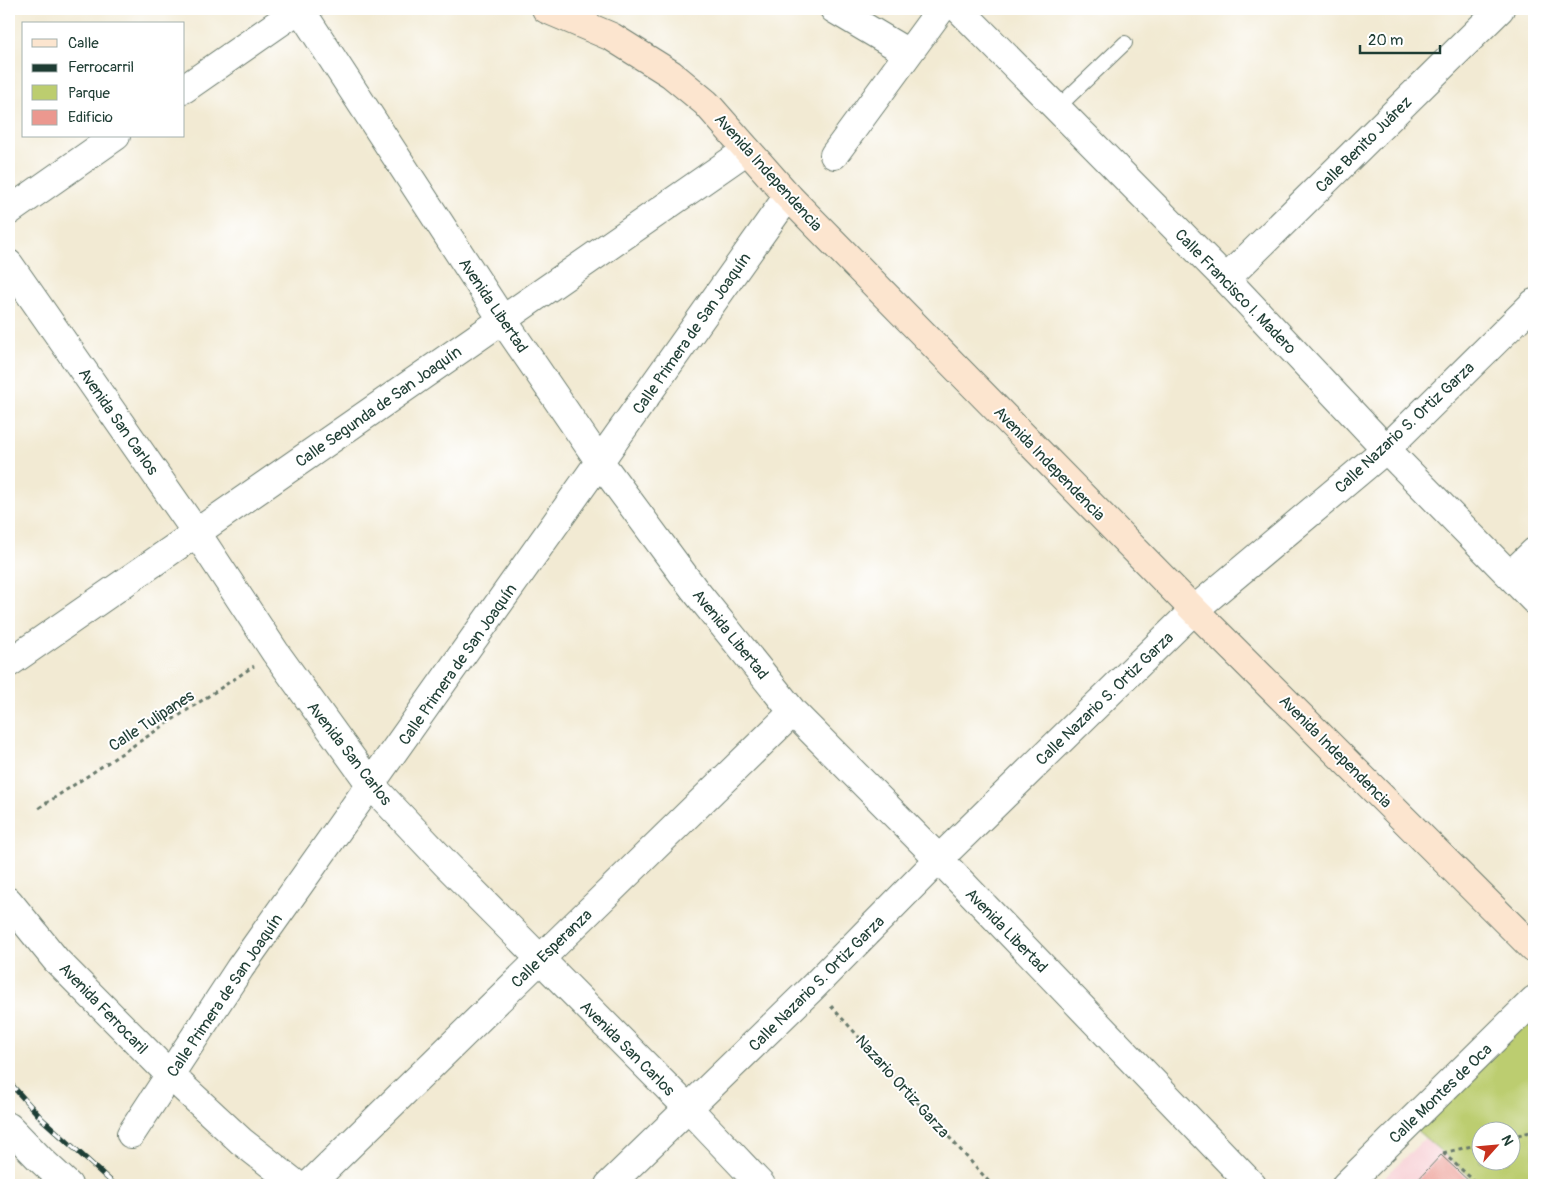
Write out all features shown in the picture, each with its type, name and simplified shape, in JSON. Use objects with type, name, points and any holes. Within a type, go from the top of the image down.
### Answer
[{"type":"main road","name":"Avenida Independencia","points":[[546,9],[612,37],[671,74],[706,103],[788,196],[1194,610],[1534,949]]},
{"type":"street","points":[[185,88],[300,9]]},
{"type":"street","name":"Avenida Libertad","points":[[300,9],[502,319],[600,462],[694,589],[793,712],[939,859],[1252,1185]]},
{"type":"street","points":[[834,9],[908,53]]},
{"type":"street","points":[[834,155],[941,9]]},
{"type":"street","name":"Calle Francisco I. Madero","points":[[959,9],[1226,278],[1386,449],[1534,600]]},
{"type":"street","name":"Calle Benito Juárez","points":[[1226,278],[1500,9]]},
{"type":"street","points":[[9,211],[113,138]]},
{"type":"street","name":"Calle Segunda de San Joaquín","points":[[9,662],[747,150]]},
{"type":"street","name":"Calle Primera de San Joaquín","points":[[131,1134],[240,968],[788,196]]},
{"type":"street","name":"Avenida San Carlos","points":[[9,264],[196,532],[275,652],[371,785],[761,1185]]},
{"type":"street","name":"Calle Nazario S. Ortiz Garza","points":[[688,1108],[814,987],[939,859],[1194,610],[1386,449],[1534,303]]},
{"type":"street","points":[[1510,575],[1534,552]]},
{"type":"street","name":"Calle Esperanza","points":[[309,1185],[793,712]]},
{"type":"street","name":"Avenida Ferrocaril","points":[[9,902],[56,960],[170,1076],[241,1141],[297,1185]]},
{"type":"street","name":"Calle Montes de Oca","points":[[1346,1185],[1534,1000]]},
{"type":"street","points":[[608,1185],[688,1108]]},
{"type":"street","points":[[9,1128],[68,1185]]},
{"type":"lane","points":[[1057,108],[1124,43]]},
{"type":"path","name":"Calle Tulipanes","points":[[40,808],[275,652]]},
{"type":"path","name":"Nazario Ortiz Garza","points":[[814,987],[992,1185]]},
{"type":"path","points":[[1520,1134],[1534,1131]]},
{"type":"path","points":[[1470,1146],[1443,1153],[1479,1185]]},
{"type":"shaded area","points":[[1425,1138],[1476,1185],[1377,1185]]},
{"type":"green space","points":[[1534,1011],[1534,1185],[1480,1185],[1414,1128]]},
{"type":"building","points":[[1441,1155],[1473,1185],[1413,1185]]},
{"type":"railway","points":[[9,1082],[42,1119],[115,1185]]}]
